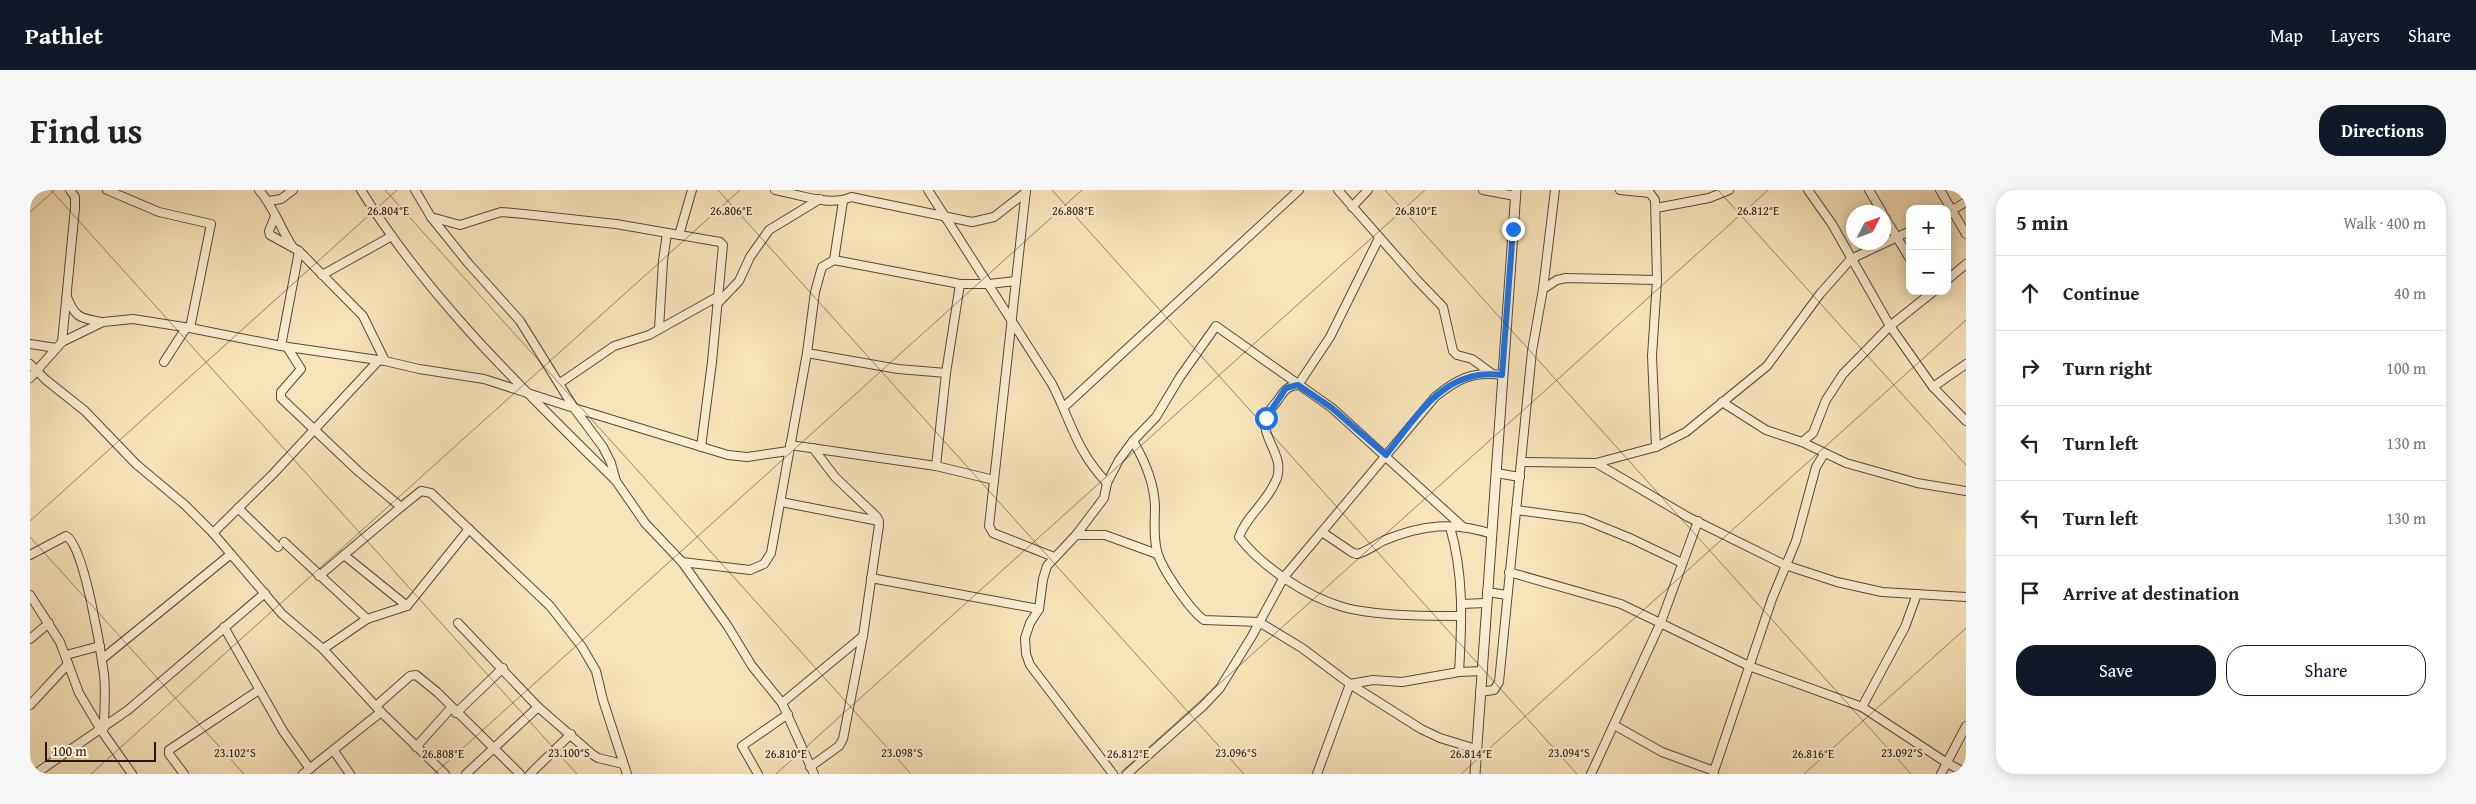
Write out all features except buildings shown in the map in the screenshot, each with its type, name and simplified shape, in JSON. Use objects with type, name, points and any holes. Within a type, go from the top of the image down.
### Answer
[{"type":"street","points":[[107,190],[159,212],[211,224],[188,328],[164,362]]},
{"type":"street","points":[[259,190],[269,201],[296,248],[367,321],[382,361]]},
{"type":"street","points":[[269,201],[280,199],[293,190]]},
{"type":"street","points":[[361,190],[392,236],[432,287],[529,395],[616,482],[645,523],[682,562],[752,666],[782,703],[812,770],[839,746],[843,739],[863,636],[879,521]]},
{"type":"street","points":[[415,190],[431,217],[468,263],[520,321],[574,408],[603,448],[611,463],[616,482]]},
{"type":"street","points":[[679,235],[692,190]]},
{"type":"street","points":[[775,190],[820,199],[847,199],[972,222],[987,220],[1026,191]]},
{"type":"street","points":[[834,260],[847,199],[856,190]]},
{"type":"street","points":[[928,190],[989,284],[1012,325],[1052,384],[1064,407],[1078,446],[1093,468],[1107,483]]},
{"type":"street","points":[[1064,407],[1299,190]]},
{"type":"street","points":[[1338,190],[1379,238],[1443,307],[1453,351],[1457,355],[1472,359],[1491,373]]},
{"type":"street","points":[[1352,207],[1368,190]]},
{"type":"street","points":[[1475,774],[1516,193],[1483,190]]},
{"type":"street","points":[[1480,692],[1494,690],[1499,682],[1532,351],[1543,289],[1555,190]]},
{"type":"street","points":[[1620,190],[1650,193],[1655,200],[1654,226],[1658,246],[1652,356],[1656,447]]},
{"type":"street","points":[[1656,208],[1709,198],[1729,190]]},
{"type":"street","points":[[1808,190],[1832,224],[1890,326],[1933,387],[1966,421]]},
{"type":"street","points":[[1869,190],[1878,205]]},
{"type":"street","points":[[1940,190],[1947,205]]},
{"type":"street","points":[[59,345],[67,296],[75,208],[75,197],[69,191]]},
{"type":"street","points":[[1026,191],[990,530],[1019,545],[1054,557]]},
{"type":"street","points":[[560,383],[614,346],[649,335],[718,300],[739,281],[750,258],[769,230],[820,199]]},
{"type":"street","points":[[1951,211],[1966,202]]},
{"type":"street","points":[[431,217],[460,225],[501,212],[616,224],[715,239],[723,245],[701,448]]},
{"type":"street","points":[[1951,213],[1966,234]]},
{"type":"street","points":[[276,216],[269,231],[270,235],[296,248]]},
{"type":"street","points":[[1891,229],[1906,253]]},
{"type":"street","points":[[659,329],[661,280],[667,233]]},
{"type":"street","points":[[1522,462],[1596,463],[1656,447],[1686,432],[1768,366],[1820,294],[1851,259],[1906,234]]},
{"type":"street","points":[[322,275],[392,236]]},
{"type":"street","points":[[1379,238],[1330,337],[1298,385],[1286,388],[1266,418],[1264,425],[1279,468],[1278,476],[1268,498],[1239,537],[1251,550],[1284,577],[1343,607],[1412,616],[1461,616]]},
{"type":"street","points":[[296,248],[284,347],[302,369],[280,394],[313,430],[401,507]]},
{"type":"street","points":[[682,562],[750,570],[764,564],[771,553],[782,502],[789,448],[808,353],[815,292],[820,271],[825,264],[834,260],[960,284],[989,284],[1016,281]]},
{"type":"street","points":[[1951,277],[1966,264]]},
{"type":"street","points":[[1543,289],[1556,280],[1566,278],[1657,280]]},
{"type":"street","points":[[936,466],[946,373],[960,284]]},
{"type":"street","points":[[1802,442],[1813,433],[1826,400],[1843,374],[1890,326],[1929,295]]},
{"type":"street","points":[[67,296],[78,317],[103,322],[133,320],[188,328],[284,347],[382,361],[484,379],[529,395],[728,455],[747,457],[789,448],[813,448],[936,466],[994,480]]},
{"type":"street","points":[[30,378],[59,345],[103,322]]},
{"type":"street","points":[[1113,774],[1030,665],[1025,638],[1030,623],[1039,609],[1043,579],[1047,566],[1076,535],[1104,498],[1107,483],[1113,469],[1133,441],[1156,418],[1180,377],[1216,326],[1332,408],[1386,455],[1463,527]]},
{"type":"street","points":[[30,344],[59,345]]},
{"type":"street","points":[[808,353],[898,369],[946,373]]},
{"type":"street","points":[[213,533],[382,361]]},
{"type":"street","points":[[30,364],[36,371],[80,406],[113,442],[185,505],[213,533],[290,623],[323,649],[444,774]]},
{"type":"street","points":[[1933,387],[1966,364]]},
{"type":"street","points":[[1128,774],[1203,706],[1220,688],[1284,577],[1435,397],[1455,380],[1491,373],[1502,375]]},
{"type":"street","points":[[1722,402],[1766,430],[1802,442],[1846,463],[1917,483],[1966,491]]},
{"type":"street","points":[[1133,441],[1151,477],[1154,493],[1154,537],[1157,554],[1189,606],[1204,620],[1259,622],[1302,648],[1350,684],[1421,729],[1440,738],[1476,749]]},
{"type":"street","points":[[813,448],[835,477],[879,521]]},
{"type":"street","points":[[1614,725],[1662,752],[1713,772],[1785,565],[1796,541],[1816,467],[1824,454]]},
{"type":"street","points":[[1596,463],[1698,521],[1785,565],[1846,584],[1882,592],[1966,597]]},
{"type":"street","points":[[1496,473],[1520,477]]},
{"type":"street","points":[[319,576],[401,507],[421,492],[426,491],[550,606],[582,647],[596,671],[627,774]]},
{"type":"street","points":[[782,502],[879,521]]},
{"type":"street","points":[[238,508],[367,619]]},
{"type":"street","points":[[1516,510],[1583,519],[1682,563]]},
{"type":"street","points":[[1591,774],[1661,622],[1698,521]]},
{"type":"street","points":[[1450,527],[1460,575],[1459,672]]},
{"type":"street","points":[[1322,532],[1357,554],[1411,530],[1471,527],[1492,534]]},
{"type":"street","points":[[323,649],[367,619],[407,606],[469,529]]},
{"type":"street","points":[[1076,535],[1098,533],[1157,554]]},
{"type":"street","points":[[30,555],[67,536],[81,565],[102,659],[105,697],[102,729]]},
{"type":"street","points":[[102,659],[231,554]]},
{"type":"street","points":[[344,555],[407,606]]},
{"type":"street","points":[[1509,572],[1597,596],[1661,622],[1749,666],[1862,707],[1947,763],[1966,773]]},
{"type":"street","points":[[871,578],[1039,609]]},
{"type":"street","points":[[1487,592],[1507,595]]},
{"type":"street","points":[[32,774],[102,729],[265,593]]},
{"type":"street","points":[[1862,707],[1905,627],[1917,594]]},
{"type":"street","points":[[30,595],[49,623],[66,655],[76,688],[132,774]]},
{"type":"street","points":[[1461,604],[1486,603]]},
{"type":"street","points":[[30,639],[49,623]]},
{"type":"street","points":[[458,623],[504,668],[538,706],[595,756],[623,764]]},
{"type":"street","points":[[224,628],[306,772],[334,751],[379,709],[412,674],[418,676],[437,692],[520,774]]},
{"type":"street","points":[[782,703],[863,636]]},
{"type":"street","points":[[66,655],[100,646]]},
{"type":"street","points":[[30,704],[68,664]]},
{"type":"street","points":[[416,747],[454,710],[504,668]]},
{"type":"street","points":[[1350,684],[1373,680],[1402,682],[1459,672],[1482,671]]},
{"type":"street","points":[[1317,774],[1350,684]]},
{"type":"street","points":[[184,774],[168,754],[169,750],[259,690]]},
{"type":"street","points":[[466,774],[494,750],[538,706]]},
{"type":"street","points":[[758,774],[742,746],[788,714]]},
{"type":"street","points":[[1941,774],[1966,726]]},
{"type":"street","points":[[530,774],[570,734]]},
{"type":"street","points":[[334,751],[350,774]]},
{"type":"route","points":[[1266,418],[1286,388],[1298,385],[1332,408],[1386,455],[1415,418],[1455,380],[1491,373],[1502,375],[1513,229]]}]
